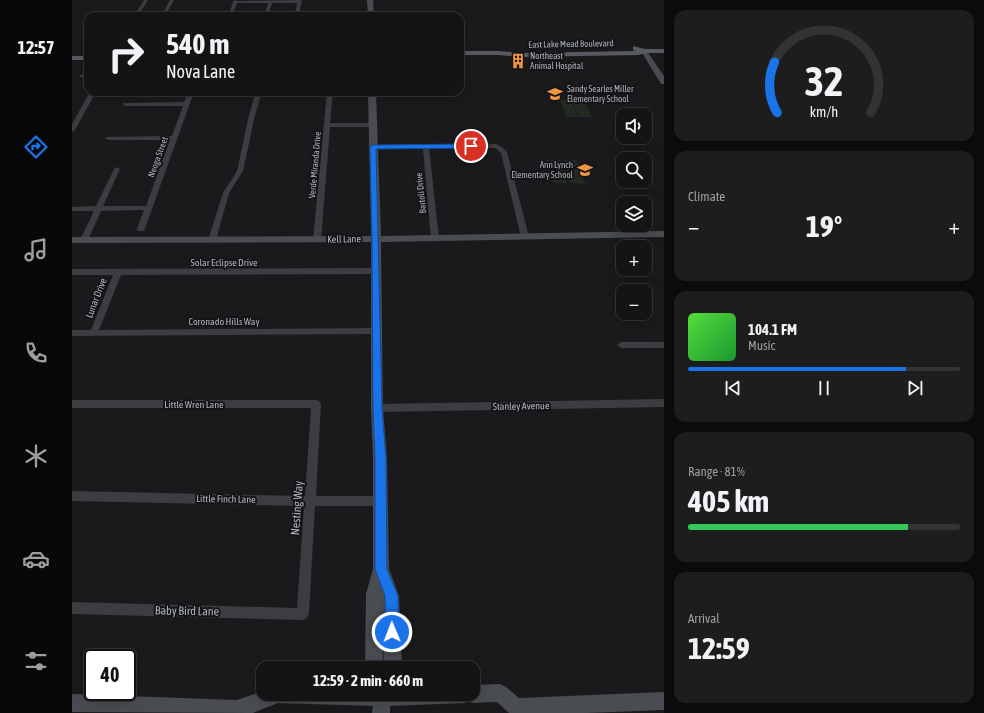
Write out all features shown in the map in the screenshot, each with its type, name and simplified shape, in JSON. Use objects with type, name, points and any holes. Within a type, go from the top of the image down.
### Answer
[{"type":"main road","name":"East Lake Mead Boulevard","points":[[498,53],[518,50],[636,48],[644,51]]},
{"type":"main road","points":[[546,54],[547,52],[583,51],[594,49]]},
{"type":"main road","name":"East Lake Mead Boulevard","points":[[464,53],[521,55],[639,53],[644,51],[664,50]]},
{"type":"main road","points":[[72,58],[84,58]]},
{"type":"street","points":[[138,12],[146,0]]},
{"type":"street","points":[[165,12],[172,0]]},
{"type":"street","points":[[370,0],[371,12]]},
{"type":"street","points":[[232,12],[236,1],[299,1],[297,12]]},
{"type":"street","points":[[267,12],[271,1]]},
{"type":"street","points":[[644,51],[664,82]]},
{"type":"street","points":[[72,130],[92,96]]},
{"type":"street","name":"Neoga Street","points":[[141,228],[190,96]]},
{"type":"street","points":[[212,240],[226,193],[240,171],[252,115],[258,96]]},
{"type":"street","name":"Verde Miranda Drive","points":[[317,240],[330,96]]},
{"type":"street","points":[[372,96],[376,239],[376,331],[380,460],[381,569],[374,594],[374,661]]},
{"type":"street","points":[[125,104],[187,104]]},
{"type":"street","points":[[327,125],[372,125]]},
{"type":"street","points":[[108,138],[174,138]]},
{"type":"street","points":[[373,147],[496,146],[500,148],[504,152],[525,237]]},
{"type":"street","name":"Bartoli Drive","points":[[426,147],[435,238]]},
{"type":"street","points":[[84,240],[116,169]]},
{"type":"street","points":[[72,209],[149,208]]},
{"type":"street","name":"Kell Lane","points":[[72,240],[317,240],[664,234]]},
{"type":"street","name":"Solar Eclipse Drive","points":[[72,272],[376,271]]},
{"type":"street","name":"Lunar Drive","points":[[94,332],[118,272]]},
{"type":"street","name":"Coronado Hills Way","points":[[72,332],[376,331]]},
{"type":"street","points":[[621,345],[664,345]]},
{"type":"street","name":"Stanley Avenue","points":[[378,408],[664,403]]},
{"type":"street","name":"Little Wren Lane","points":[[72,404],[316,404]]},
{"type":"street","name":"Nesting Way","points":[[303,614],[316,404]]},
{"type":"street","name":"Little Finch Lane","points":[[72,496],[380,501]]},
{"type":"street","points":[[381,569],[392,596],[393,661]]},
{"type":"street","name":"Baby Bird Lane","points":[[72,608],[303,614]]},
{"type":"street","points":[[480,694],[500,693],[514,710],[664,701]]},
{"type":"street","points":[[72,702],[156,709],[242,711],[263,701]]},
{"type":"shaded area","points":[[560,100],[571,100],[578,117],[566,117]]},
{"type":"shaded area","points":[[572,100],[584,100],[592,117],[579,117]]},
{"type":"shaded area","points":[[546,160],[560,160],[567,183],[553,183]]},
{"type":"shaded area","points":[[563,160],[577,160],[585,184],[571,183]]},
{"type":"place","name":"Northeast Animal Hospital","points":[[518,61]]},
{"type":"place","name":"Sandy Searles Miller Elementary School","points":[[555,94]]},
{"type":"place","name":"Ann Lynch Elementary School","points":[[585,170]]},
{"type":"route","points":[[392,632],[392,596],[381,569],[376,239],[373,147],[471,146]]}]
